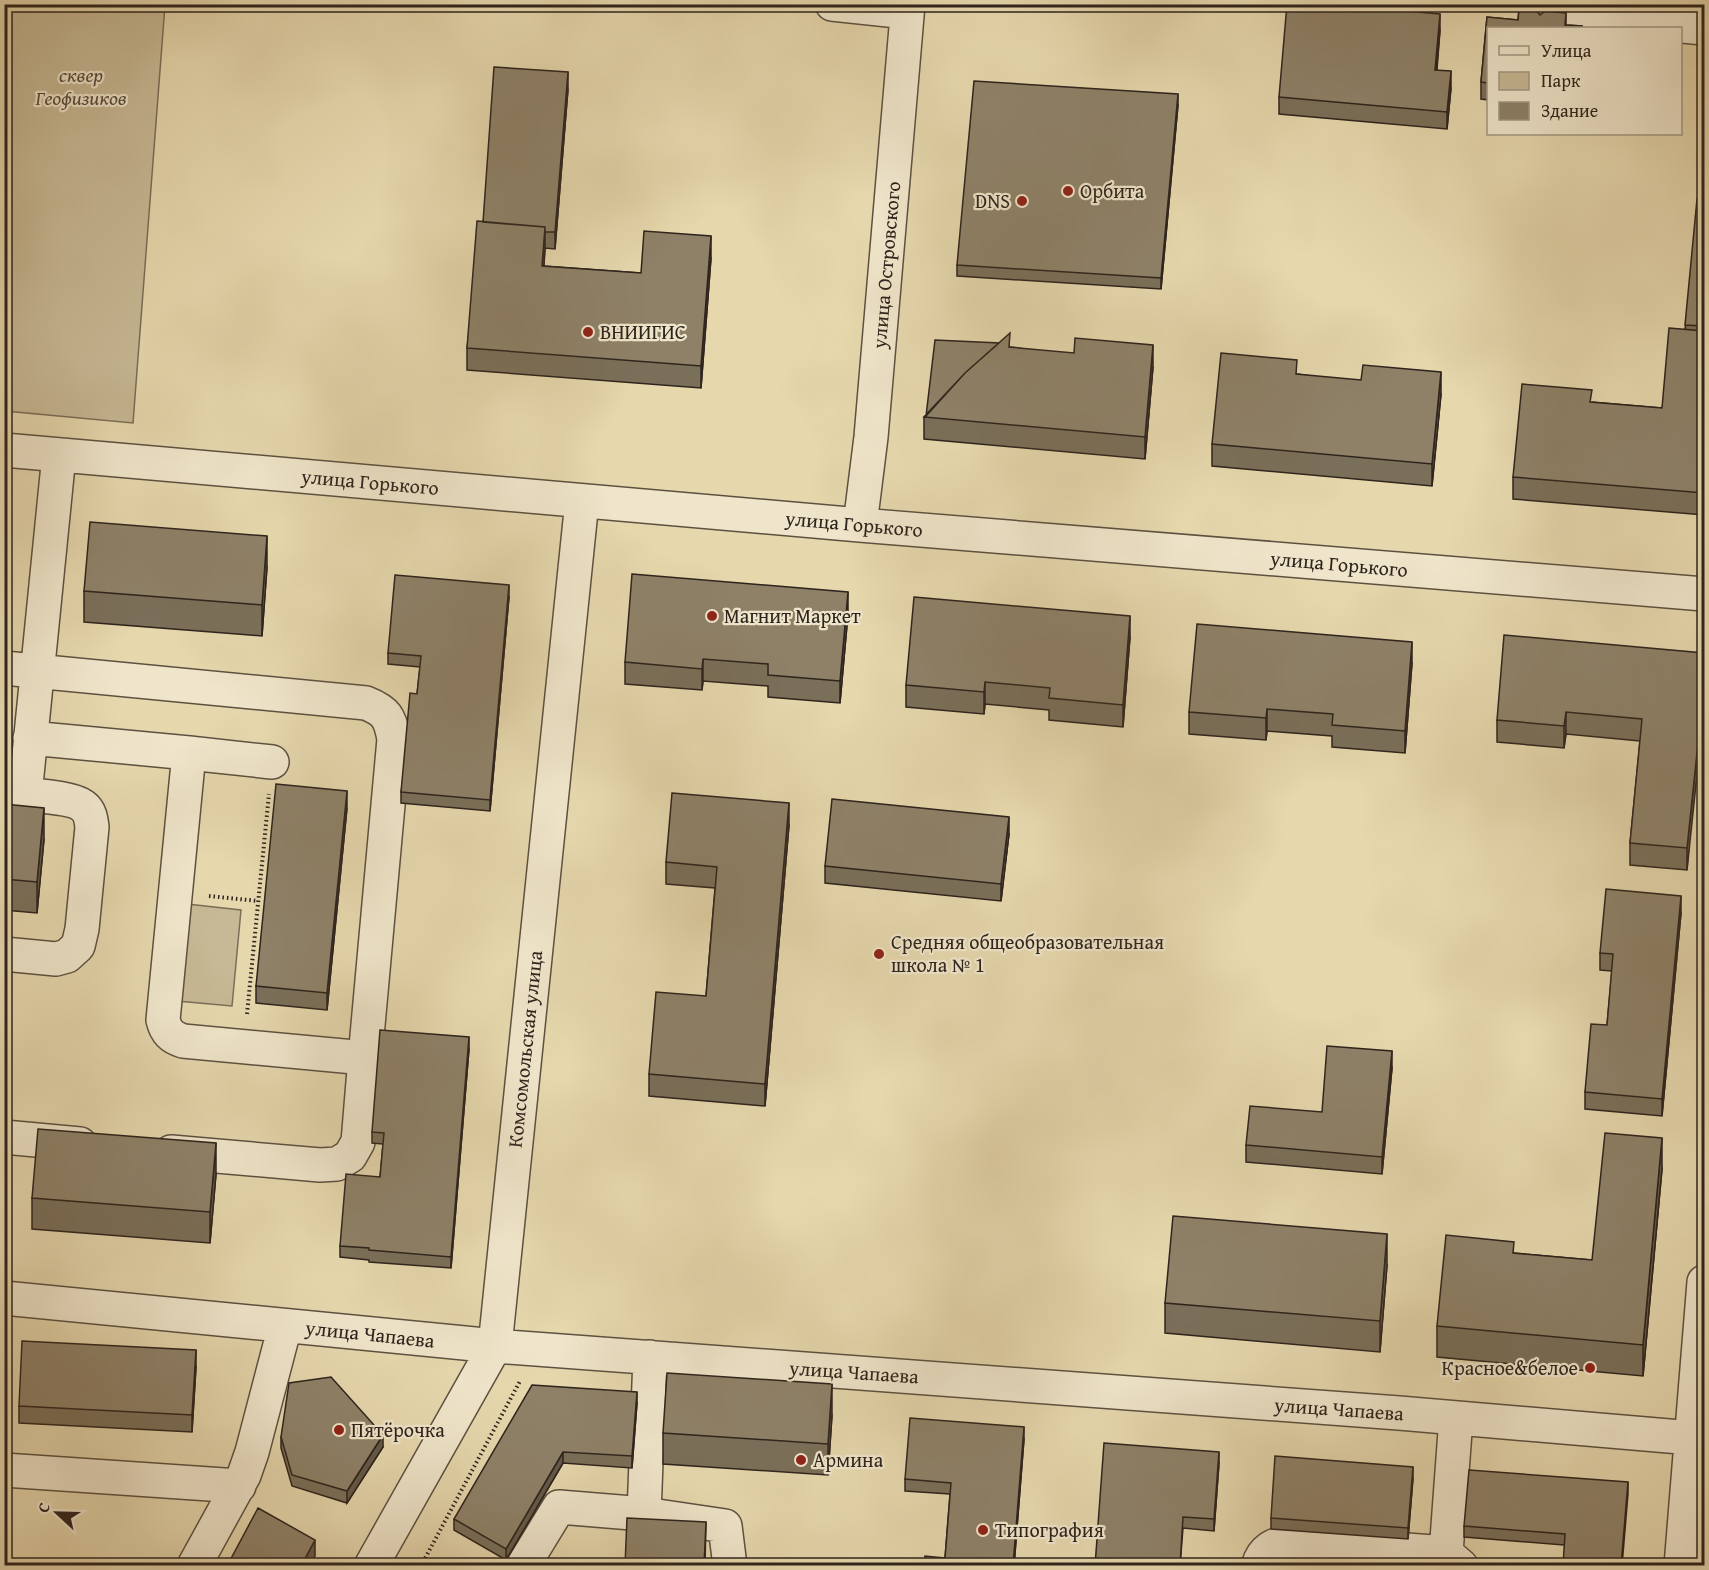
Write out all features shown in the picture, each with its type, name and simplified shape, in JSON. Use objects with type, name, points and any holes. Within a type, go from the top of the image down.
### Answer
[{"type":"street","points":[[832,4],[908,8]]},
{"type":"street","name":"улица Островского","points":[[860,525],[871,437],[908,8]]},
{"type":"street","points":[[1575,16],[1704,28]]},
{"type":"street","name":"улица Горького","points":[[4,450],[860,525],[1704,594]]},
{"type":"street","points":[[4,954],[56,959],[67,956],[78,946],[82,929],[92,827],[90,815],[84,806],[72,800],[15,794],[30,738],[58,455]]},
{"type":"street","name":"Комсомольская улица","points":[[371,1566],[495,1346],[582,501]]},
{"type":"street","points":[[4,668],[366,703],[380,709],[391,722],[394,739],[358,1142],[350,1156],[337,1164],[320,1165],[145,1149]]},
{"type":"street","points":[[30,738],[272,762]]},
{"type":"street","points":[[189,753],[163,1020],[165,1030],[172,1038],[183,1041],[365,1058]]},
{"type":"street","points":[[4,1137],[110,1146]]},
{"type":"street","points":[[1681,1566],[1698,1438],[1704,1282]]},
{"type":"street","name":"улица Чапаева","points":[[4,1298],[495,1346],[1698,1438]]},
{"type":"street","points":[[194,1566],[239,1486],[252,1452],[285,1326]]},
{"type":"street","points":[[644,1514],[650,1357]]},
{"type":"street","points":[[1258,1566],[1260,1558],[1267,1550],[1277,1543],[1290,1541],[1454,1559],[1456,1418]]},
{"type":"street","points":[[4,1470],[239,1486]]},
{"type":"street","points":[[523,1566],[559,1507],[644,1514],[725,1526],[730,1566]]},
{"type":"path","points":[[244,1047],[272,762]]},
{"type":"path","points":[[176,893],[258,901]]},
{"type":"path","points":[[421,1566],[522,1378]]},
{"type":"green space","name":"cквер Геофизиков","points":[[4,5],[165,5],[133,423],[5,411]]},
{"type":"green space","points":[[187,904],[241,910],[232,1006],[177,1001]]},
{"type":"building","points":[[1287,4],[1384,4],[1384,9],[1440,14],[1435,70],[1451,71],[1447,112],[1279,97]]},
{"type":"building","points":[[1519,9],[1536,10],[1540,15],[1545,11],[1566,13],[1565,25],[1582,26],[1487,27],[1487,83],[1481,82],[1487,17],[1518,20]]},
{"type":"building","points":[[494,67],[568,72],[555,232],[545,232],[545,227],[483,222]]},
{"type":"building","name":"Орбита","points":[[974,81],[1178,94],[1161,278],[957,265]]},
{"type":"building","points":[[1697,199],[1704,199],[1704,326],[1685,325]]},
{"type":"building","name":"ВНИИГИС","points":[[477,221],[545,227],[542,266],[641,273],[644,231],[711,236],[701,366],[467,348]]},
{"type":"building","points":[[1669,328],[1704,331],[1704,493],[1513,477],[1522,384],[1592,390],[1590,402],[1662,408]]},
{"type":"building","points":[[1010,333],[1009,347],[1074,353],[1075,338],[1153,345],[1145,437],[924,417],[965,373]]},
{"type":"building","points":[[935,340],[999,343],[965,373],[926,416]]},
{"type":"building","points":[[1221,353],[1297,360],[1296,374],[1361,380],[1363,365],[1441,372],[1432,464],[1212,444]]},
{"type":"building","points":[[90,522],[267,536],[262,605],[84,591]]},
{"type":"building","points":[[632,574],[848,592],[840,681],[768,675],[768,664],[703,659],[702,669],[625,662]]},
{"type":"building","points":[[395,575],[509,585],[490,800],[401,792],[410,693],[417,694],[421,656],[388,653]]},
{"type":"building","points":[[914,597],[1130,616],[1123,705],[1049,698],[1050,688],[985,682],[984,692],[906,685]]},
{"type":"building","points":[[1197,624],[1412,642],[1405,731],[1332,725],[1333,714],[1267,709],[1266,718],[1189,712]]},
{"type":"building","points":[[1504,635],[1704,653],[1704,686],[1687,848],[1630,843],[1642,719],[1566,712],[1564,726],[1497,720]]},
{"type":"building","points":[[276,784],[347,791],[327,993],[256,986]]},
{"type":"building","points":[[672,793],[789,803],[765,1084],[649,1074],[656,992],[706,996],[717,867],[666,862]]},
{"type":"building","points":[[832,799],[1009,817],[1001,884],[825,866]]},
{"type":"building","points":[[4,804],[44,808],[37,882],[4,879]]},
{"type":"building","points":[[1606,889],[1681,896],[1662,1099],[1585,1092],[1591,1024],[1607,1025],[1613,954],[1600,953]]},
{"type":"building","points":[[380,1030],[469,1037],[451,1257],[340,1246],[346,1174],[380,1177],[384,1133],[372,1132]]},
{"type":"building","points":[[1327,1046],[1392,1051],[1382,1157],[1246,1145],[1250,1106],[1322,1112]]},
{"type":"building","points":[[38,1129],[216,1143],[210,1212],[32,1198]]},
{"type":"building","points":[[1605,1133],[1662,1138],[1643,1345],[1437,1326],[1446,1235],[1514,1242],[1513,1253],[1592,1260]]},
{"type":"building","points":[[1173,1216],[1387,1234],[1380,1321],[1165,1303]]},
{"type":"building","points":[[22,1341],[196,1350],[192,1415],[19,1406]]},
{"type":"building","points":[[667,1373],[832,1384],[828,1444],[663,1433]]},
{"type":"building","points":[[331,1377],[383,1435],[347,1491],[292,1475],[281,1437],[289,1383]]},
{"type":"building","points":[[532,1385],[637,1392],[632,1456],[563,1452],[506,1549],[454,1519]]},
{"type":"building","name":"Типография","points":[[910,1418],[1024,1427],[1013,1566],[924,1566],[925,1556],[945,1558],[951,1483],[905,1479]]},
{"type":"building","points":[[1104,1443],[1219,1452],[1214,1519],[1183,1517],[1180,1566],[1095,1566]]},
{"type":"building","points":[[1275,1456],[1413,1467],[1408,1528],[1271,1518]]},
{"type":"building","points":[[1469,1470],[1628,1482],[1621,1566],[1563,1566],[1565,1534],[1464,1526]]},
{"type":"building","points":[[258,1508],[315,1540],[301,1566],[227,1566]]},
{"type":"building","points":[[627,1518],[706,1522],[704,1566],[625,1566]]},
{"type":"building","points":[[429,1560],[438,1566],[426,1566]]},
{"type":"place","name":"Орбита","points":[[1068,191]]},
{"type":"place","name":"DNS","points":[[1022,201]]},
{"type":"place","name":"ВНИИГИС","points":[[588,332]]},
{"type":"place","name":"Магнит Маркет","points":[[712,616]]},
{"type":"place","name":"Средняя общеобразовательная школа № 1","points":[[879,954]]},
{"type":"place","name":"Красное&белое","points":[[1590,1368]]},
{"type":"place","name":"Пятёрочка","points":[[339,1430]]},
{"type":"place","name":"Армина","points":[[801,1460]]},
{"type":"place","name":"Типография","points":[[983,1530]]}]
